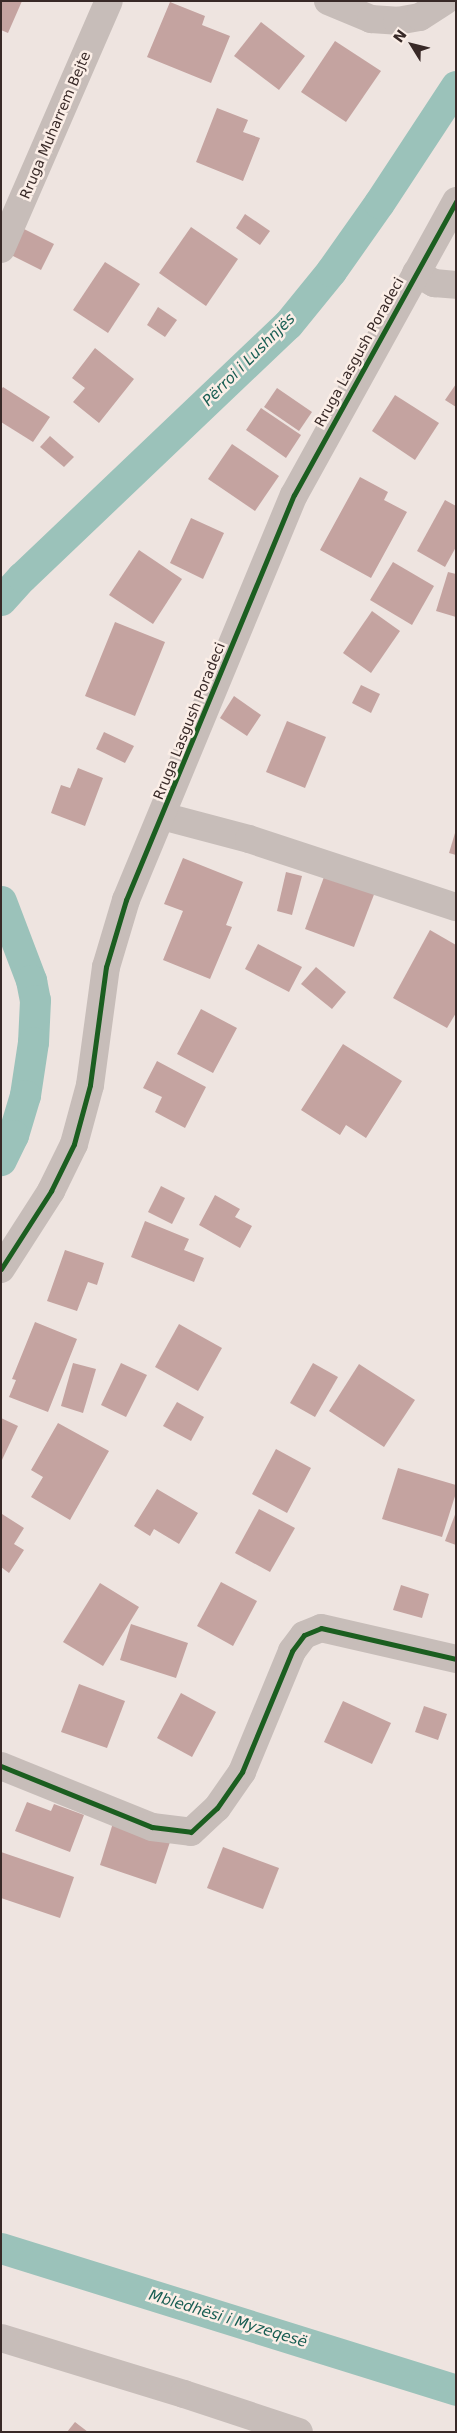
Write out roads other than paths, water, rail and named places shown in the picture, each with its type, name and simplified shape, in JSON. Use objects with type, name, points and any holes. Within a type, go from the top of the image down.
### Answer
[{"type":"street","name":"Rruga Muharrem Bejte","points":[[1,249],[109,1]]},
{"type":"street","points":[[328,1],[366,17],[397,21],[420,17],[445,1]]},
{"type":"street","name":"Rruga Lasgush Poradeci","points":[[1,1269],[51,1191],[74,1144],[90,1085],[106,967],[129,892],[294,495],[456,201]]},
{"type":"street","points":[[416,273],[434,283],[456,286]]},
{"type":"street","points":[[162,816],[249,839],[456,907]]},
{"type":"street","points":[[1,1766],[152,1827],[191,1832],[218,1808],[242,1772],[292,1651],[304,1635],[321,1628],[456,1660]]},
{"type":"street","points":[[1,2338],[184,2394],[299,2432]]},
{"type":"waterway","name":"Përroi i Lushnjës","points":[[1,600],[22,577],[288,324],[331,271],[379,203],[456,86]]},
{"type":"waterway","name":"Përroi i Lushnjës","points":[[1,901],[31,980],[35,1000],[33,1042],[25,1095],[13,1135],[1,1160]]},
{"type":"waterway","name":"Mbledhësi i Myzeqesë","points":[[1,2248],[456,2390]]}]
